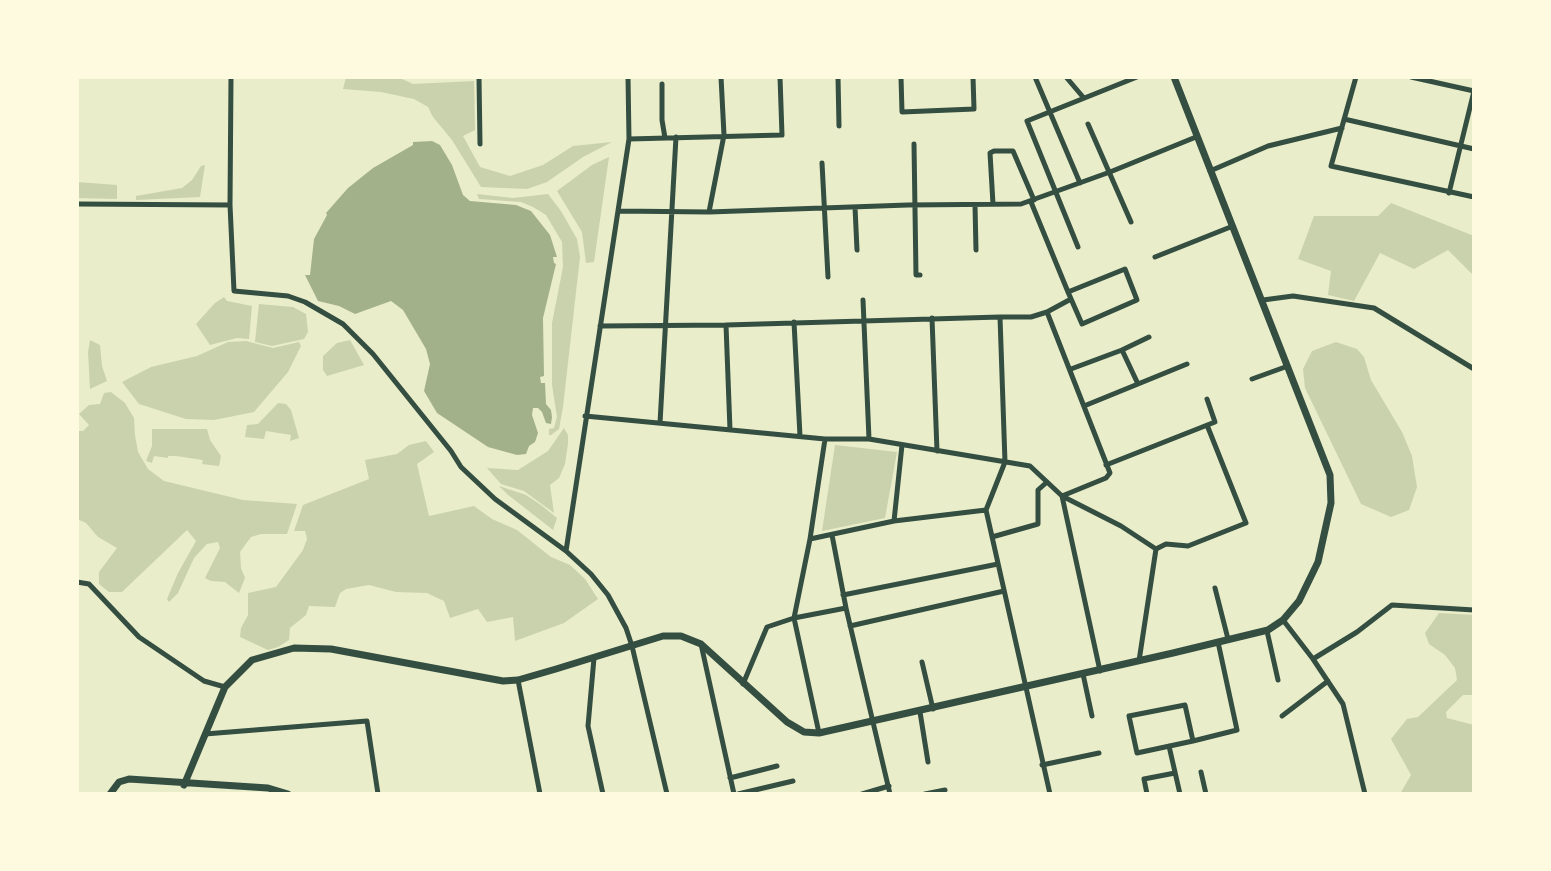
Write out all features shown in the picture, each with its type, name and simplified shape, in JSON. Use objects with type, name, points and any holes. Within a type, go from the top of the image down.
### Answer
[{"type":"street","points":[[231,77],[230,205],[234,291],[288,296],[305,302],[343,324],[373,354],[461,467],[495,499],[566,551],[591,574],[608,595],[632,646],[667,794]]},
{"type":"street","points":[[479,77],[480,144]]},
{"type":"street","points":[[566,551],[629,139],[628,77]]},
{"type":"street","points":[[709,212],[724,135],[721,77]]},
{"type":"street","points":[[629,139],[782,135],[779,77]]},
{"type":"street","points":[[838,77],[839,125]]},
{"type":"street","points":[[901,77],[902,112],[974,109],[972,77]]},
{"type":"street","points":[[1035,77],[1080,183]]},
{"type":"street","points":[[1066,77],[1083,97]]},
{"type":"street","points":[[1078,247],[1027,121],[1136,77]]},
{"type":"street","points":[[184,785],[225,687],[252,660],[294,648],[331,649],[503,681],[518,680],[663,636],[688,637],[701,644],[787,722],[804,732],[819,733],[1267,631],[1283,620],[1299,601],[1318,562],[1331,503],[1330,474],[1174,77]]},
{"type":"street","points":[[1356,77],[1331,166],[1474,197]]},
{"type":"street","points":[[1411,77],[1474,91],[1449,193]]},
{"type":"street","points":[[662,83],[665,138]]},
{"type":"street","points":[[1344,119],[1474,149]]},
{"type":"street","points":[[1088,124],[1131,222]]},
{"type":"street","points":[[1210,171],[1268,146],[1342,128]]},
{"type":"street","points":[[660,424],[677,137]]},
{"type":"street","points":[[618,211],[709,212],[1021,204],[1196,137]]},
{"type":"street","points":[[914,144],[916,275],[920,275]]},
{"type":"street","points":[[600,326],[1031,317],[1047,312],[1069,296],[1125,269],[1137,300],[1082,324],[1069,296],[1013,151],[990,153],[993,204]]},
{"type":"street","points":[[822,163],[828,277]]},
{"type":"street","points":[[77,204],[230,205]]},
{"type":"street","points":[[975,205],[976,250]]},
{"type":"street","points":[[855,207],[857,250]]},
{"type":"street","points":[[1155,257],[1233,226]]},
{"type":"street","points":[[1263,300],[1293,296],[1374,308],[1474,369]]},
{"type":"street","points":[[863,300],[869,439]]},
{"type":"street","points":[[1047,312],[1110,473],[1109,476],[1062,496]]},
{"type":"street","points":[[1000,317],[1005,462],[986,510],[1050,794]]},
{"type":"street","points":[[932,318],[937,451]]},
{"type":"street","points":[[794,322],[800,436]]},
{"type":"street","points":[[726,325],[730,430]]},
{"type":"street","points":[[1070,369],[1149,337]]},
{"type":"street","points":[[1122,350],[1138,383]]},
{"type":"street","points":[[1084,405],[1187,364]]},
{"type":"street","points":[[1252,379],[1288,366]]},
{"type":"street","points":[[1106,465],[1214,422],[1207,399]]},
{"type":"street","points":[[586,416],[825,439],[869,439],[1030,466],[1062,496],[1121,526],[1156,549]]},
{"type":"street","points":[[1156,549],[1166,544],[1188,546],[1246,523],[1207,425]]},
{"type":"street","points":[[819,733],[794,618],[810,539],[825,439]]},
{"type":"street","points":[[894,522],[902,445]]},
{"type":"street","points":[[992,537],[1038,524],[1038,490],[1047,482]]},
{"type":"street","points":[[1062,496],[1100,670]]},
{"type":"street","points":[[810,539],[894,522],[986,510]]},
{"type":"street","points":[[832,534],[850,626],[890,794]]},
{"type":"street","points":[[1139,660],[1156,549]]},
{"type":"street","points":[[844,595],[998,564]]},
{"type":"street","points":[[77,582],[89,584],[139,637],[204,681],[225,687]]},
{"type":"street","points":[[1214,588],[1228,639]]},
{"type":"street","points":[[850,626],[1004,591]]},
{"type":"street","points":[[1313,659],[1357,632],[1392,605],[1474,610]]},
{"type":"street","points":[[743,684],[767,627],[794,618],[846,608]]},
{"type":"street","points":[[1283,620],[1343,704],[1365,794]]},
{"type":"street","points":[[1267,631],[1278,680]]},
{"type":"street","points":[[1193,741],[1185,705],[1129,716],[1137,753],[1193,741],[1237,730],[1218,642]]},
{"type":"street","points":[[701,644],[730,778],[736,794],[793,781]]},
{"type":"street","points":[[594,658],[588,726],[603,794]]},
{"type":"street","points":[[922,662],[933,709]]},
{"type":"street","points":[[1083,674],[1092,716]]},
{"type":"street","points":[[518,680],[540,794]]},
{"type":"street","points":[[1282,716],[1328,681]]},
{"type":"street","points":[[920,712],[928,762]]},
{"type":"street","points":[[205,734],[367,721],[378,794]]},
{"type":"street","points":[[1170,746],[1180,794]]},
{"type":"street","points":[[1042,765],[1099,753]]},
{"type":"street","points":[[730,778],[776,766]]},
{"type":"street","points":[[1200,772],[1206,794]]},
{"type":"street","points":[[1147,794],[1144,779],[1175,773]]},
{"type":"street","points":[[110,794],[119,782],[129,779],[184,785],[268,788],[288,794]]},
{"type":"street","points":[[862,794],[889,786]]},
{"type":"street","points":[[925,794],[945,790]]},
{"type":"shaded area","points":[[346,77],[398,77],[413,84],[474,81],[475,130],[463,136],[480,167],[510,176],[543,165],[573,146],[612,142],[583,157],[547,182],[527,189],[481,187],[428,107],[414,99],[381,92],[343,89]]},
{"type":"shaded area","points":[[432,141],[440,145],[452,165],[463,195],[470,201],[516,205],[531,211],[550,235],[557,257],[553,257],[556,264],[543,318],[544,376],[540,377],[541,383],[545,383],[551,424],[546,423],[538,408],[533,408],[532,415],[538,433],[526,454],[517,455],[488,447],[437,413],[424,391],[430,364],[426,349],[403,310],[391,301],[355,314],[339,306],[318,301],[305,275],[310,275],[314,239],[326,213],[348,188],[373,168],[413,145],[413,142]]},
{"type":"shaded area","points":[[609,157],[594,262],[586,263],[582,232],[557,191],[592,165]]},
{"type":"shaded area","points":[[205,165],[200,197],[136,200],[136,196],[182,188],[192,180],[201,166]]},
{"type":"shaded area","points":[[77,182],[117,185],[117,199],[77,198]]},
{"type":"shaded area","points":[[477,194],[513,198],[548,194],[577,239],[580,257],[563,407],[559,429],[551,435],[549,429],[554,428],[557,417],[552,385],[552,323],[563,267],[562,242],[546,215],[533,207],[521,202],[479,199]]},
{"type":"shaded area","points":[[1391,203],[1474,236],[1474,276],[1448,250],[1414,269],[1380,253],[1354,301],[1328,295],[1331,271],[1298,259],[1314,216],[1378,216]]},
{"type":"shaded area","points":[[224,297],[227,301],[252,306],[249,339],[237,338],[210,345],[196,324]]},
{"type":"shaded area","points":[[259,304],[293,307],[306,314],[308,332],[304,339],[272,346],[255,342]]},
{"type":"shaded area","points":[[90,340],[100,345],[107,381],[90,389],[88,352]]},
{"type":"shaded area","points":[[350,340],[364,365],[327,376],[323,370],[323,356],[337,343]]},
{"type":"shaded area","points":[[246,341],[273,348],[299,342],[301,346],[288,372],[254,412],[214,420],[186,419],[139,404],[122,382],[151,367],[197,356],[228,342]]},
{"type":"shaded area","points":[[1336,342],[1357,349],[1364,357],[1371,380],[1402,432],[1412,456],[1417,487],[1409,510],[1391,517],[1361,504],[1305,388],[1303,369],[1312,351]]},
{"type":"shaded area","points":[[111,392],[125,403],[134,418],[138,452],[148,469],[164,481],[243,500],[297,504],[287,534],[261,534],[251,537],[240,552],[245,578],[239,593],[225,582],[205,578],[220,548],[218,542],[207,544],[194,558],[178,593],[169,602],[167,599],[178,573],[196,541],[187,530],[122,592],[109,592],[99,584],[99,572],[117,548],[98,537],[86,523],[77,519],[77,431],[83,431],[89,425],[79,414],[89,405],[100,404],[104,393]]},
{"type":"shaded area","points":[[278,403],[286,404],[291,410],[299,438],[290,441],[291,435],[266,431],[264,439],[245,437],[247,425],[258,424]]},
{"type":"shaded area","points":[[564,428],[568,435],[565,464],[559,478],[550,485],[554,513],[524,491],[501,484],[487,468],[518,470],[548,451]]},
{"type":"shaded area","points":[[152,429],[207,429],[210,440],[221,456],[219,466],[202,464],[203,460],[176,456],[154,456],[152,463],[146,461],[152,446]]},
{"type":"shaded area","points":[[426,441],[434,452],[417,464],[429,516],[474,506],[492,519],[517,530],[551,557],[570,565],[585,579],[598,599],[564,623],[515,641],[513,617],[487,622],[478,609],[450,618],[444,601],[427,593],[396,592],[369,585],[346,589],[340,593],[335,607],[309,606],[306,615],[290,628],[289,640],[278,647],[268,650],[240,637],[241,628],[248,615],[248,593],[276,587],[303,550],[307,539],[305,531],[294,531],[303,505],[369,479],[365,460],[397,454],[409,445]]},
{"type":"shaded area","points":[[835,445],[897,452],[885,518],[822,531]]},
{"type":"shaded area","points":[[499,486],[526,495],[557,518],[553,530],[507,494]]},
{"type":"shaded area","points":[[1439,613],[1474,615],[1474,695],[1463,695],[1446,712],[1447,718],[1474,725],[1474,794],[1400,794],[1411,775],[1391,739],[1407,719],[1418,717],[1457,680],[1455,668],[1445,655],[1429,644],[1425,633]]}]
